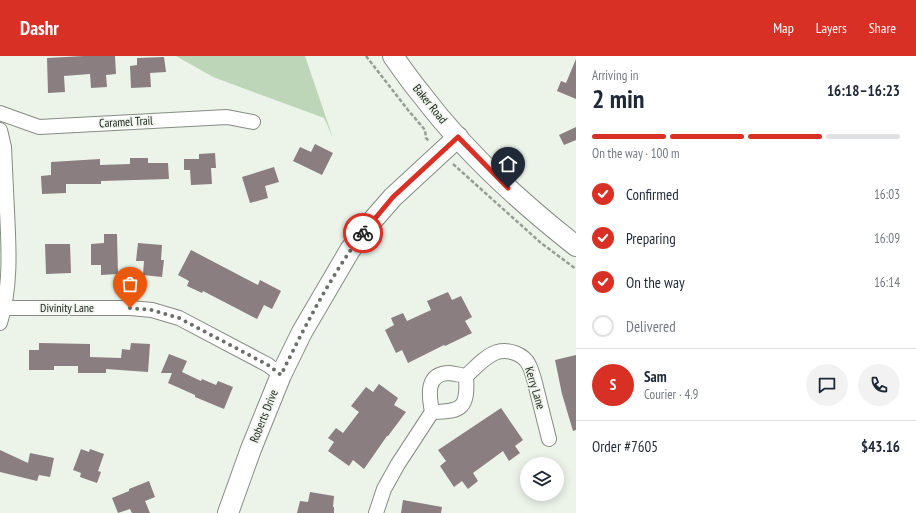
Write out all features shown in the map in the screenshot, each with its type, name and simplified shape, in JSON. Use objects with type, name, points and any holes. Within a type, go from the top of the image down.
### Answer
[{"type":"street","name":"Baker Road","points":[[393,56],[422,96],[490,171],[551,227],[576,246]]},
{"type":"street","name":"Caramel Trail","points":[[0,113],[39,127],[227,117],[253,122]]},
{"type":"street","points":[[0,130],[4,147],[9,248],[5,308],[0,323]]},
{"type":"street","name":"Roberts Drive","points":[[228,513],[251,449],[281,375],[302,332],[346,256],[372,221],[393,197],[458,137]]},
{"type":"street","name":"Divinity Lane","points":[[5,308],[130,308],[165,313],[179,318],[255,358],[268,365],[281,375]]},
{"type":"street","name":"Kerry Lane","points":[[466,376],[486,358],[496,353],[504,351],[514,352],[522,357],[529,364],[533,375],[549,439]]},
{"type":"street","points":[[376,513],[384,489],[398,464],[432,412],[429,396],[430,387],[434,380],[441,375],[449,373],[466,376],[467,393],[462,405],[449,412],[432,412]]},
{"type":"green space","points":[[176,56],[305,56],[333,138],[324,118],[213,77]]},
{"type":"building","points":[[115,56],[116,74],[106,75],[107,87],[91,88],[90,74],[64,76],[65,92],[48,93],[47,58]]},
{"type":"building","points":[[164,57],[166,72],[150,73],[151,87],[131,88],[130,66],[137,65],[137,58]]},
{"type":"building","points":[[576,59],[576,99],[557,91],[561,81],[566,83]]},
{"type":"building","points":[[576,127],[576,140],[564,145],[559,135]]},
{"type":"building","points":[[315,144],[333,153],[322,175],[293,161],[300,147],[311,152]]},
{"type":"building","points":[[215,153],[216,168],[211,168],[212,184],[191,185],[190,170],[184,170],[184,159],[199,159],[199,154]]},
{"type":"building","points":[[130,158],[148,158],[148,163],[168,163],[169,179],[101,181],[101,184],[66,184],[66,193],[42,194],[41,176],[51,175],[51,162],[100,159],[100,165],[130,164]]},
{"type":"building","points":[[274,167],[279,182],[265,186],[268,198],[250,203],[242,177]]},
{"type":"building","points":[[104,234],[117,234],[118,274],[101,275],[101,265],[91,265],[91,244],[104,243]]},
{"type":"building","points":[[138,243],[162,245],[161,260],[164,260],[162,277],[143,275],[144,261],[136,261]]},
{"type":"building","points":[[45,244],[70,244],[71,273],[46,274]]},
{"type":"building","points":[[191,250],[258,285],[260,280],[281,291],[272,309],[264,305],[257,319],[203,291],[202,293],[187,286],[189,281],[178,275]]},
{"type":"building","points":[[448,292],[452,300],[461,296],[472,317],[465,321],[472,333],[408,363],[402,350],[396,353],[385,330],[394,325],[391,318],[403,313],[407,321],[431,310],[427,301]]},
{"type":"building","points":[[39,343],[90,344],[90,357],[121,358],[122,349],[130,350],[131,343],[150,344],[148,372],[106,369],[106,373],[78,373],[78,366],[54,366],[54,370],[29,370],[29,350],[39,350]]},
{"type":"building","points":[[169,354],[187,361],[182,372],[201,381],[202,379],[216,385],[218,381],[233,387],[224,409],[195,397],[195,395],[168,383],[172,373],[161,373]]},
{"type":"building","points":[[576,355],[576,430],[573,431],[562,394],[555,360]]},
{"type":"building","points":[[379,384],[398,398],[394,405],[406,412],[364,469],[353,460],[349,466],[328,451],[334,442],[328,438],[336,428],[343,433],[359,412],[351,406],[366,387],[373,392]]},
{"type":"building","points":[[501,408],[523,440],[515,446],[520,453],[509,461],[503,451],[473,473],[478,481],[468,489],[462,481],[454,487],[440,466],[446,461],[438,450]]},
{"type":"building","points":[[81,449],[89,452],[90,449],[104,454],[98,471],[101,472],[97,483],[80,477],[81,473],[73,470]]},
{"type":"building","points":[[0,450],[28,463],[30,453],[54,458],[50,477],[39,475],[37,481],[0,472]]},
{"type":"building","points":[[149,481],[155,497],[145,501],[150,513],[132,513],[130,509],[118,513],[112,498]]},
{"type":"building","points":[[310,492],[334,496],[334,513],[297,513],[300,501],[308,502]]},
{"type":"building","points":[[403,500],[442,507],[441,513],[401,513]]},
{"type":"way so far","points":[[130,308],[152,310],[179,318],[268,365],[281,375],[302,332],[350,250],[363,233]]},
{"type":"route","points":[[363,233],[393,197],[458,137],[508,188]]}]
